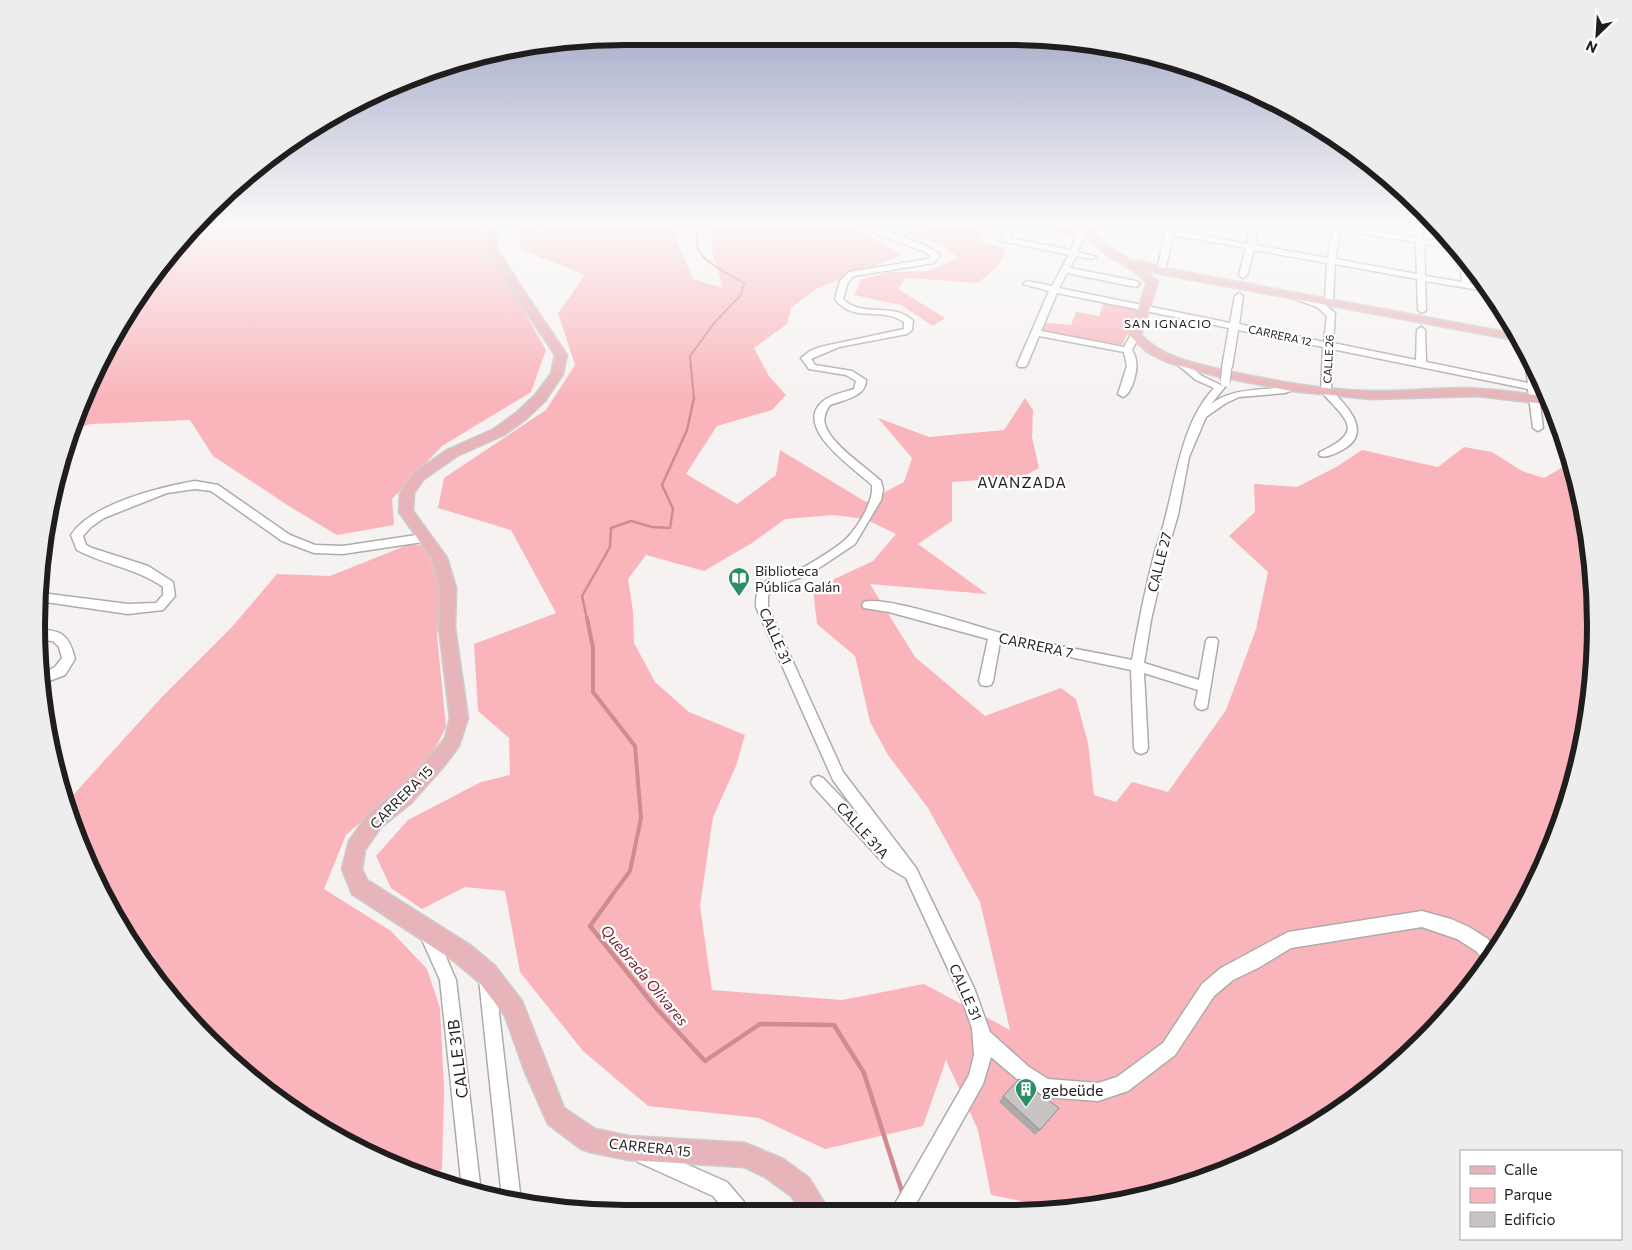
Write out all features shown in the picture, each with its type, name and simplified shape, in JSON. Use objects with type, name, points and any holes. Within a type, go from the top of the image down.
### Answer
[{"type":"main road","name":"CARRERA 15","points":[[514,283],[561,355],[557,374],[540,398],[521,416],[498,432],[452,453],[419,476],[407,493],[406,512],[439,558],[448,588],[447,628],[459,718],[453,741],[438,760],[404,797],[374,821],[356,847],[352,869],[359,887],[462,953],[486,974],[514,1008],[537,1072],[556,1116],[590,1140],[629,1148],[745,1155],[774,1168],[800,1187],[813,1205]]},
{"type":"main road","points":[[1152,283],[1135,335],[1142,345],[1181,363],[1293,388],[1371,395],[1463,392],[1534,392],[1539,395]]},
{"type":"main road","points":[[1229,283],[1510,336]]},
{"type":"street","name":"CALLE 31","points":[[843,283],[839,299],[845,306],[858,310],[902,316],[909,321],[908,330],[904,332],[859,340],[814,352],[806,358],[812,367],[849,373],[861,380],[861,386],[858,391],[826,404],[819,418],[819,424],[821,429],[844,455],[865,471],[877,484],[877,496],[852,542],[806,571],[775,582],[766,588],[762,596],[762,607],[838,776],[911,873],[968,994],[981,1028],[983,1055],[977,1078],[904,1205]]},
{"type":"street","points":[[1022,364],[1058,283]]},
{"type":"street","points":[[1329,302],[1330,283]]},
{"type":"street","points":[[1421,283],[1422,310]]},
{"type":"street","points":[[1451,283],[1478,288]]},
{"type":"street","name":"CARRERA 12","points":[[1027,284],[1328,345],[1534,392]]},
{"type":"street","name":"CALLE 26","points":[[1291,295],[1320,305],[1332,315],[1328,345],[1326,391],[1349,415],[1352,432],[1348,441],[1324,454]]},
{"type":"street","points":[[1181,363],[1199,378],[1223,385],[1239,296]]},
{"type":"street","points":[[1421,330],[1421,365]]},
{"type":"street","points":[[1035,332],[1127,350],[1133,358],[1133,366],[1123,394]]},
{"type":"street","points":[[1127,350],[1135,335]]},
{"type":"street","points":[[1532,380],[1538,428]]},
{"type":"street","name":"CALLE 27","points":[[1141,748],[1137,666],[1145,620],[1160,555],[1172,515],[1184,457],[1208,400],[1223,385]]},
{"type":"street","points":[[1203,415],[1224,400],[1237,395],[1293,388]]},
{"type":"street","points":[[46,598],[128,609],[159,607],[169,596],[169,585],[156,576],[134,566],[98,557],[82,548],[77,535],[87,524],[100,515],[165,490],[195,485],[214,488],[286,538],[314,549],[342,550],[423,538]]},
{"type":"street","name":"CARRERA 7","points":[[868,605],[889,607],[995,636],[1137,666],[1205,687]]},
{"type":"street","points":[[45,635],[56,636],[66,645],[69,659],[60,670],[47,676]]},
{"type":"street","points":[[986,682],[995,636]]},
{"type":"street","points":[[1202,704],[1212,641]]},
{"type":"street","name":"CALLE 31A","points":[[818,782],[891,861],[911,873]]},
{"type":"street","points":[[982,1038],[1023,1074],[1045,1088],[1098,1092],[1122,1085],[1169,1050],[1208,990],[1227,974],[1288,940],[1422,919],[1451,927],[1482,945],[1486,951]]},
{"type":"street","name":"CALLE 31B","points":[[426,931],[448,980],[471,1184]]},
{"type":"street","points":[[486,974],[511,1194]]},
{"type":"street","points":[[629,1148],[720,1189],[734,1205]]},
{"type":"green space","points":[[157,283],[508,283],[546,350],[531,392],[442,446],[392,499],[394,525],[337,535],[213,456],[190,420],[91,424],[80,427],[105,368],[123,335]]},
{"type":"green space","points":[[579,283],[707,283],[723,288],[722,283],[830,283],[816,289],[791,308],[787,324],[754,348],[769,376],[786,395],[772,410],[717,426],[686,474],[737,504],[776,475],[780,450],[866,502],[904,482],[912,458],[878,418],[929,437],[1004,430],[1025,398],[1033,410],[1032,437],[1039,468],[1022,477],[952,482],[952,521],[918,544],[987,594],[870,584],[915,657],[985,716],[1061,688],[1076,699],[1088,743],[1094,795],[1116,802],[1132,782],[1168,792],[1226,710],[1256,629],[1268,572],[1229,536],[1255,512],[1254,484],[1297,487],[1338,466],[1362,450],[1438,467],[1464,447],[1492,452],[1522,471],[1544,478],[1564,466],[1576,512],[1586,587],[1586,663],[1582,701],[1567,775],[1543,847],[1527,882],[1489,947],[1467,978],[1417,1035],[1360,1085],[1329,1107],[1264,1145],[1229,1161],[1157,1185],[1120,1194],[1037,1204],[991,1195],[978,1130],[946,1060],[923,1126],[825,1149],[759,1118],[648,1106],[583,1051],[520,972],[505,891],[465,887],[422,909],[391,888],[376,856],[408,820],[481,782],[510,775],[509,738],[478,711],[474,644],[556,613],[511,530],[438,508],[444,478],[546,410],[575,365],[558,313]],"holes":[[[834,515],[865,519],[896,534],[873,561],[813,589],[817,624],[855,656],[870,722],[888,755],[928,808],[980,902],[1010,1030],[924,984],[842,1000],[712,990],[700,906],[713,817],[736,766],[745,735],[689,712],[655,682],[634,643],[633,612],[628,579],[646,555],[704,571],[752,543],[785,519]]]},
{"type":"green space","points":[[860,283],[902,283],[898,289],[945,318],[933,326],[901,305],[854,295]]},
{"type":"green space","points":[[1104,303],[1139,311],[1122,345],[1040,331],[1045,323],[1071,325],[1076,312],[1099,316]]},
{"type":"green space","points":[[410,544],[425,546],[445,597],[437,635],[446,727],[428,762],[346,835],[324,889],[391,931],[427,969],[440,1008],[444,1089],[442,1169],[436,1173],[403,1161],[335,1127],[272,1085],[215,1035],[165,978],[123,915],[89,847],[72,797],[160,699],[231,628],[277,574],[330,576]]},
{"type":"building","name":"gebeüde","points":[[1019,1079],[1059,1108],[1040,1130],[1003,1096]]},
{"type":"waterway","name":"Quebrada Olivares","points":[[694,398],[690,356],[715,322],[741,295],[744,283]]},
{"type":"waterway","name":"Quebrada Olivares","points":[[587,619],[582,596],[610,547],[611,528],[631,521],[652,527],[670,528],[673,509],[662,485],[687,430],[694,398]]},
{"type":"waterway","name":"Quebrada Olivares","points":[[587,618],[593,648],[593,692],[635,746],[641,818],[630,871],[610,898]]},
{"type":"waterway","name":"Quebrada Olivares","points":[[611,897],[590,926],[656,1008],[705,1061],[760,1024],[834,1025],[864,1073],[903,1195]]},
{"type":"place","name":"Biblioteca Pública Galán","points":[[739,597]]},
{"type":"place","name":"gebeüde","points":[[1026,1108]]},
{"type":"district","name":"SAN IGNACIO","points":[[1168,323]]},
{"type":"district","name":"AVANZADA","points":[[1022,482]]}]
